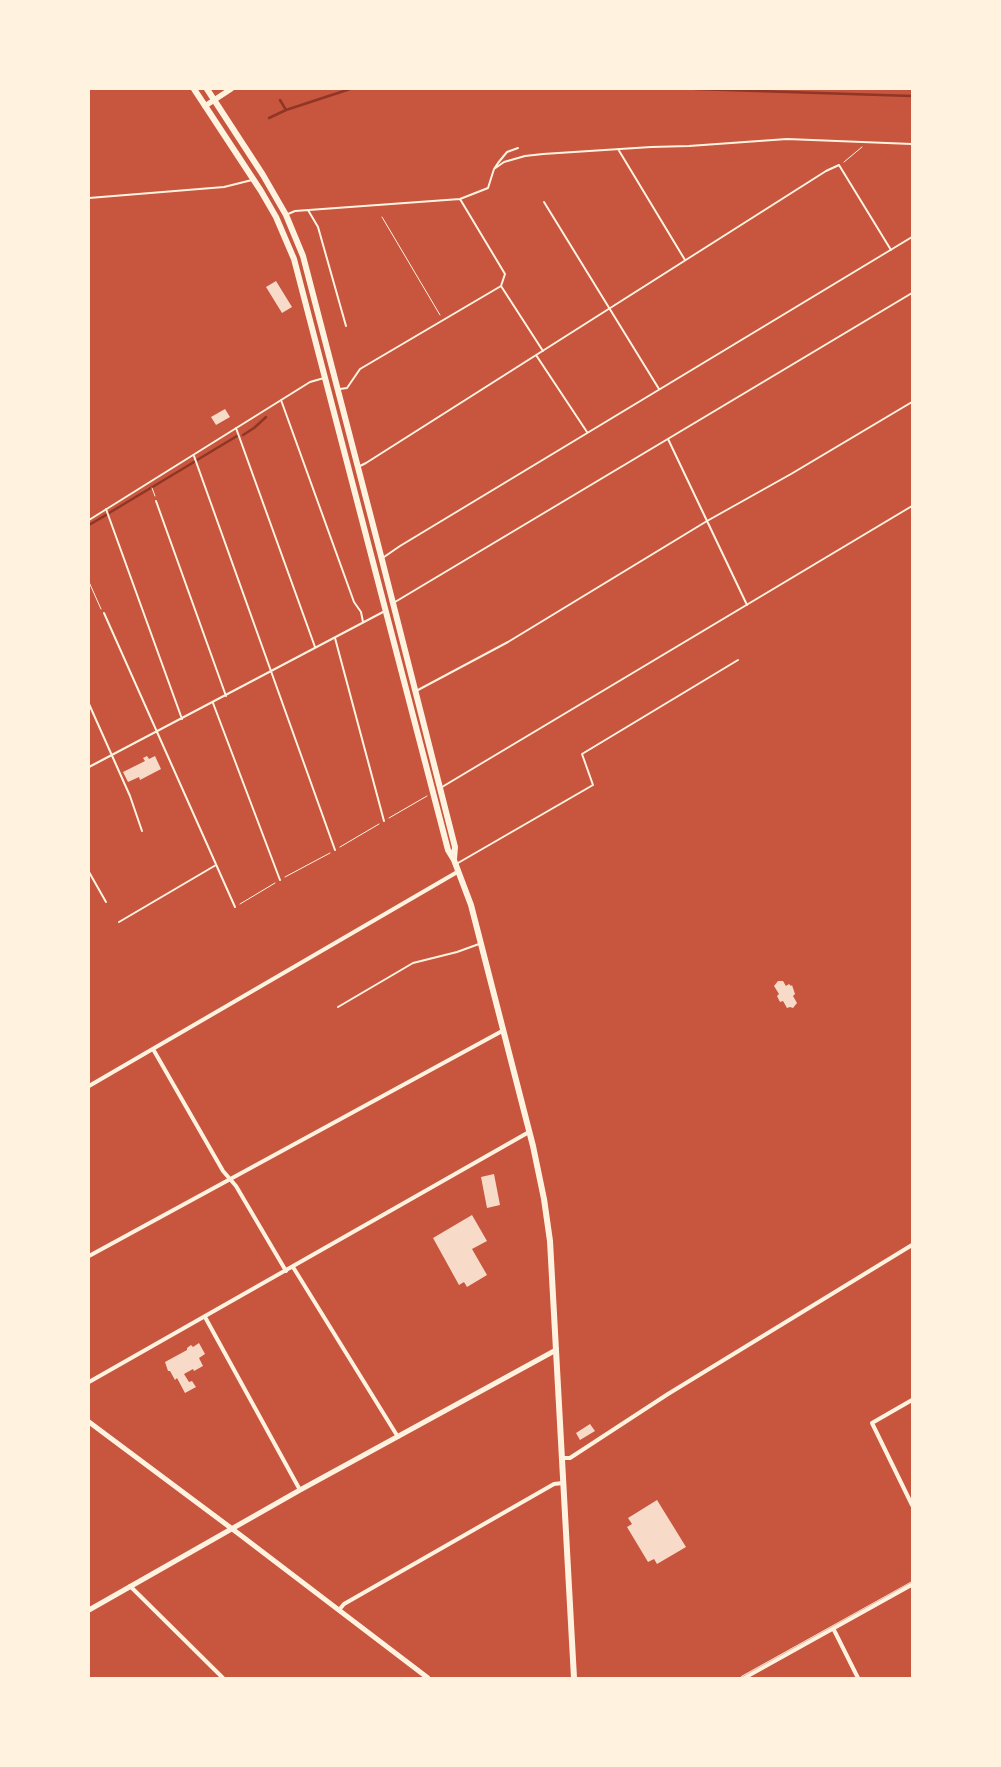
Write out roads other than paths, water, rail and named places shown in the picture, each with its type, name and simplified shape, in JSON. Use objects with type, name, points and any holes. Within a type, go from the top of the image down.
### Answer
[{"type":"main road","points":[[194,89],[276,217],[294,259],[448,850],[455,862],[471,905],[529,1132],[544,1199],[548,1228],[574,1678]]},
{"type":"main road","points":[[207,89],[263,175],[286,215],[306,264],[455,847],[455,862]]},
{"type":"main road","points":[[205,106],[231,89]]},
{"type":"main road","points":[[325,378],[334,375]]},
{"type":"main road","points":[[386,611],[394,605]]},
{"type":"street","points":[[89,1086],[458,872]]},
{"type":"street","points":[[89,1256],[504,1030]]},
{"type":"street","points":[[153,1049],[223,1171],[236,1186],[286,1271]]},
{"type":"street","points":[[89,1382],[529,1132]]},
{"type":"street","points":[[562,1458],[570,1458],[668,1394],[912,1245]]},
{"type":"street","points":[[293,1267],[398,1437]]},
{"type":"street","points":[[204,1317],[300,1490]]},
{"type":"street","points":[[89,1610],[300,1490],[556,1350]]},
{"type":"street","points":[[912,1400],[872,1423],[912,1505]]},
{"type":"street","points":[[89,1422],[428,1678]]},
{"type":"street","points":[[339,1610],[344,1604],[554,1484],[563,1483]]},
{"type":"street","points":[[743,1678],[912,1584]]},
{"type":"street","points":[[130,1586],[223,1678]]},
{"type":"street","points":[[833,1628],[858,1678]]},
{"type":"lane","points":[[494,169],[504,162],[525,156],[618,149],[787,139],[912,144]]},
{"type":"lane","points":[[286,215],[295,211],[460,199],[488,188],[494,169],[507,152],[518,148]]},
{"type":"lane","points":[[618,149],[685,261]]},
{"type":"lane","points":[[358,466],[366,464],[826,171],[839,165],[891,250]]},
{"type":"lane","points":[[89,198],[224,187],[248,182],[263,175]]},
{"type":"lane","points":[[338,390],[347,388],[360,369],[501,286],[505,274],[460,199]]},
{"type":"lane","points":[[544,202],[660,389]]},
{"type":"lane","points":[[308,210],[318,227],[346,326]]},
{"type":"lane","points":[[382,558],[912,237]]},
{"type":"lane","points":[[501,286],[543,351]]},
{"type":"lane","points":[[394,605],[912,293]]},
{"type":"lane","points":[[536,355],[587,433]]},
{"type":"lane","points":[[89,520],[310,382],[325,378]]},
{"type":"lane","points":[[281,400],[354,602],[361,612],[363,623]]},
{"type":"lane","points":[[416,691],[508,642],[707,521],[791,474],[912,402]]},
{"type":"lane","points":[[236,428],[316,648]]},
{"type":"lane","points":[[668,439],[747,606]]},
{"type":"lane","points":[[194,456],[335,850]]},
{"type":"lane","points":[[156,501],[226,696]]},
{"type":"lane","points":[[440,788],[912,506]]},
{"type":"lane","points":[[106,509],[182,719]]},
{"type":"lane","points":[[89,767],[386,611]]},
{"type":"lane","points":[[104,613],[235,907]]},
{"type":"lane","points":[[335,638],[384,821]]},
{"type":"lane","points":[[455,862],[593,785],[582,754],[738,660]]},
{"type":"lane","points":[[213,703],[280,880]]},
{"type":"lane","points":[[89,704],[130,796],[142,830]]},
{"type":"lane","points":[[119,922],[216,865]]},
{"type":"lane","points":[[89,872],[106,902]]},
{"type":"lane","points":[[338,1007],[413,963],[481,944]]},
{"type":"waterway","points":[[269,118],[286,110],[350,89]]},
{"type":"waterway","points":[[695,89],[912,96]]},
{"type":"waterway","points":[[280,100],[286,110]]},
{"type":"waterway","points":[[243,435],[266,417]]},
{"type":"waterway","points":[[197,460],[237,436]]},
{"type":"waterway","points":[[109,513],[194,462]]},
{"type":"waterway","points":[[89,525],[106,515]]},
{"type":"tram line","points":[[740,1678],[912,1582]]}]
